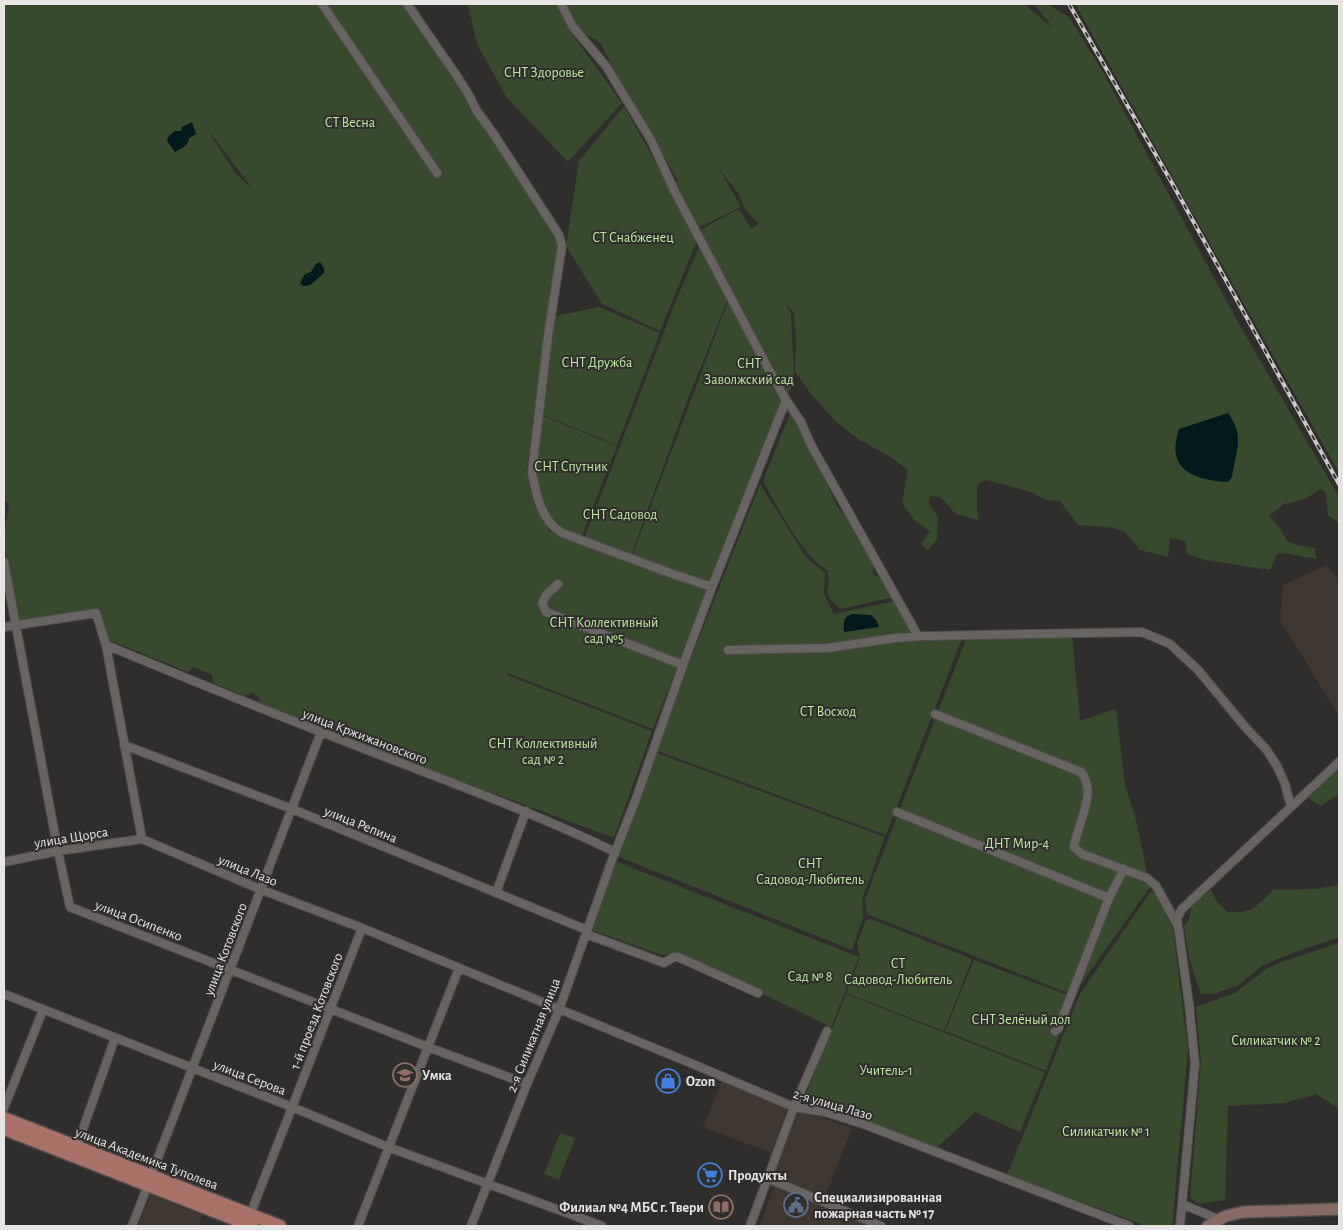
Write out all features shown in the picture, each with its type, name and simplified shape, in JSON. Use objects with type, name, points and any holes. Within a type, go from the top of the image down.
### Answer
[{"type":"main road","name":"улица Академика Туполева","points":[[4,1118],[77,1146],[149,1180]]},
{"type":"main road","name":"улица Академика Туполева","points":[[4,1129],[149,1180],[251,1220],[271,1225]]},
{"type":"main road","points":[[1208,1226],[1218,1219],[1234,1213],[1247,1211],[1339,1209]]},
{"type":"street","points":[[322,4],[437,173]]},
{"type":"street","points":[[407,4],[458,76],[476,110],[559,235],[562,246],[548,336],[532,472],[535,490],[545,517],[553,528],[562,533],[712,587]]},
{"type":"street","points":[[561,4],[573,27],[606,66],[650,140],[675,192],[765,364],[801,422],[811,445],[918,636]]},
{"type":"street","name":"2-я Силикатная улица","points":[[471,1226],[527,1084],[559,1010],[712,587],[786,400]]},
{"type":"street","name":"улица Осипенко","points":[[4,562],[70,907],[527,1084]]},
{"type":"street","points":[[558,584],[547,594],[542,603],[546,612],[683,665]]},
{"type":"street","points":[[4,627],[96,613],[106,645],[142,839]]},
{"type":"street","points":[[728,650],[828,648],[918,636],[1142,632],[1170,644],[1198,670],[1266,749],[1277,766],[1285,784],[1291,807]]},
{"type":"street","name":"улица Кржижановского","points":[[106,645],[526,812],[615,852]]},
{"type":"street","points":[[935,714],[1081,772],[1086,779],[1088,788],[1085,808],[1074,847],[1082,854],[1147,878],[1156,886],[1178,926]]},
{"type":"street","name":"улица Котовского","points":[[132,1226],[321,732]]},
{"type":"street","name":"улица Репина","points":[[124,745],[292,810],[664,963],[674,957],[678,957],[758,993]]},
{"type":"street","points":[[1180,1226],[1195,1064],[1178,918],[1182,909],[1339,762]]},
{"type":"street","points":[[496,893],[526,812]]},
{"type":"street","points":[[897,812],[1109,898]]},
{"type":"street","name":"улица Щорса","points":[[4,862],[58,850],[142,839]]},
{"type":"street","name":"улица Лазо","points":[[142,839],[262,890],[362,928],[559,1010]]},
{"type":"street","points":[[1055,1031],[1058,1029],[1109,898],[1124,870]]},
{"type":"street","name":"1-й проезд Котовского","points":[[251,1220],[292,1107],[362,928]]},
{"type":"street","points":[[358,1226],[459,968]]},
{"type":"street","name":"улица Серова","points":[[4,994],[292,1107],[388,1147],[602,1226]]},
{"type":"street","points":[[4,1108],[43,1010]]},
{"type":"street","name":"2-я улица Лазо","points":[[559,1010],[794,1107],[825,1112],[866,1125],[1129,1226]]},
{"type":"street","points":[[750,1226],[794,1107],[827,1031]]},
{"type":"street","points":[[77,1146],[115,1038]]},
{"type":"street","points":[[768,1179],[881,1226]]},
{"type":"street","points":[[1182,1204],[1218,1219]]},
{"type":"shaded area","points":[[1326,565],[1339,580],[1339,716],[1280,620],[1283,585]]},
{"type":"shaded area","points":[[723,1078],[788,1105],[771,1153],[703,1127]]},
{"type":"shaded area","points":[[799,1110],[852,1128],[824,1200],[771,1179]]},
{"type":"shaded area","name":"Специализированная пожарная часть № 17","points":[[775,1185],[877,1226],[759,1226]]},
{"type":"shaded area","points":[[151,1195],[202,1215],[199,1226],[138,1226]]},
{"type":"green space","points":[[4,4],[414,4],[564,234],[527,468],[536,504],[549,531],[707,589],[653,729],[508,673],[507,675],[652,731],[614,838],[460,782],[261,704],[258,696],[252,692],[245,696],[213,683],[212,675],[194,667],[188,672],[109,640],[98,608],[19,620],[4,544],[9,505],[4,499]],"holes":[[[177,132],[196,134],[172,149]],[[210,134],[252,188],[237,175]],[[313,270],[317,280],[310,285],[304,286],[300,281]]]},
{"type":"green space","name":"СНТ Здоровье","points":[[468,4],[555,4],[570,31],[622,103],[568,162],[507,98],[477,44]]},
{"type":"green space","points":[[565,4],[1024,4],[1053,28],[1034,4],[1048,4],[1069,17],[1101,69],[1238,322],[1339,497],[1339,523],[1328,515],[1326,493],[1320,489],[1305,499],[1284,504],[1269,516],[1280,528],[1287,541],[1296,545],[1315,548],[1316,559],[1284,553],[1277,554],[1270,570],[1205,560],[1187,554],[1185,541],[1170,538],[1168,557],[1140,550],[1125,532],[1109,527],[1078,525],[1060,501],[1046,500],[1031,492],[986,480],[977,484],[979,520],[956,514],[940,497],[930,496],[929,504],[938,517],[937,540],[928,550],[921,544],[930,531],[914,520],[902,503],[908,470],[889,456],[858,439],[836,422],[811,394],[795,371],[796,341],[794,314],[786,303],[791,315],[794,379],[711,584],[632,556],[731,294],[697,241],[660,331],[602,304],[566,246],[579,161],[624,106],[669,186],[678,181],[615,73],[601,43],[583,33]],"holes":[[[719,169],[738,193],[746,211],[759,224],[751,228],[739,209],[698,231],[698,228],[741,207]]]},
{"type":"green space","points":[[1075,4],[1339,4],[1339,473],[1333,462]]},
{"type":"green space","name":"СНТ Садовод","points":[[700,245],[728,299],[686,404],[631,556],[584,539],[677,298]]},
{"type":"green space","name":"СНТ Дружба","points":[[599,307],[660,333],[617,445],[541,414],[555,316]]},
{"type":"green space","points":[[791,411],[797,418],[837,506],[856,529],[874,557],[873,573],[875,576],[883,579],[899,596],[840,609],[830,598],[828,594],[827,570],[799,542],[763,481]]},
{"type":"green space","name":"СНТ Спутник","points":[[541,415],[617,446],[581,538],[555,526],[541,499],[534,471]]},
{"type":"green space","name":"СТ Восход","points":[[760,484],[806,557],[825,573],[824,594],[834,614],[894,601],[916,639],[962,638],[886,835],[655,750]]},
{"type":"green space","name":"ДНТ Мир-4","points":[[1072,635],[1080,721],[1116,709],[1125,785],[1136,820],[1150,887],[1073,995],[867,914],[865,899],[967,637]]},
{"type":"green space","name":"СНТ Садовод-Любитель","points":[[654,752],[885,837],[862,899],[863,918],[852,950],[614,855]]},
{"type":"green space","points":[[1339,768],[1339,794],[1320,806],[1307,797]]},
{"type":"green space","name":"Сад № 8","points":[[615,861],[859,957],[831,1027],[681,954],[662,955],[592,930]]},
{"type":"green space","points":[[1339,885],[1339,937],[1263,965],[1239,985],[1214,994],[1201,994],[1189,958],[1184,926],[1189,920],[1191,906],[1211,890],[1217,902],[1227,912],[1243,912],[1253,908],[1273,890],[1316,889]]},
{"type":"green space","name":"Силикатчик № 1","points":[[1151,891],[1156,895],[1173,929],[1188,1051],[1172,1226],[1147,1226],[1007,1175],[1080,994]]},
{"type":"green space","name":"СТ Садовод-Любитель","points":[[871,919],[972,959],[944,1031],[846,993],[860,958],[857,943],[866,920]]},
{"type":"green space","name":"Силикатчик № 2","points":[[1339,943],[1339,1109],[1316,1094],[1284,1103],[1228,1106],[1225,1200],[1198,1204],[1190,1197],[1201,1062],[1196,1007],[1235,993],[1266,969]]},
{"type":"green space","name":"СНТ Зелёный дол","points":[[974,960],[1073,997],[1046,1071],[945,1031]]},
{"type":"green space","name":"Учитель-1","points":[[846,994],[1045,1072],[1020,1132],[975,1112],[937,1148],[804,1099]]},
{"type":"green space","points":[[560,1133],[575,1138],[559,1180],[544,1174]]},
{"type":"water","points":[[192,122],[196,134],[189,138],[184,146],[175,152],[167,141],[168,137],[175,131],[181,131],[182,127]]},
{"type":"water","points":[[320,262],[324,268],[324,273],[310,285],[304,286],[300,284],[305,274],[311,272],[316,264]]},
{"type":"water","points":[[1228,413],[1238,436],[1232,477],[1228,482],[1216,481],[1204,479],[1186,470],[1179,463],[1176,454],[1179,429]]},
{"type":"water","points":[[852,614],[871,615],[877,621],[879,627],[844,632],[844,621]]},
{"type":"railway","points":[[1069,4],[1172,183],[1339,484]]},
{"type":"place","name":"Умка","points":[[405,1075]]},
{"type":"place","name":"Ozon","points":[[668,1081]]},
{"type":"place","name":"Продукты","points":[[710,1175]]},
{"type":"place","name":"Специализированная пожарная часть № 17","points":[[796,1205]]},
{"type":"place","name":"Филиал №4 МБС г. Твери","points":[[721,1207]]},
{"type":"park label","name":"СТ Весна","points":[[350,122]]},
{"type":"park label","name":"СТ Снабженец","points":[[633,237]]},
{"type":"park label","name":"СНТ Заволжский сад","points":[[749,372]]},
{"type":"park label","name":"СНТ Коллективный сад №5","points":[[604,630]]},
{"type":"park label","name":"СНТ Коллективный сад № 2","points":[[543,752]]}]
